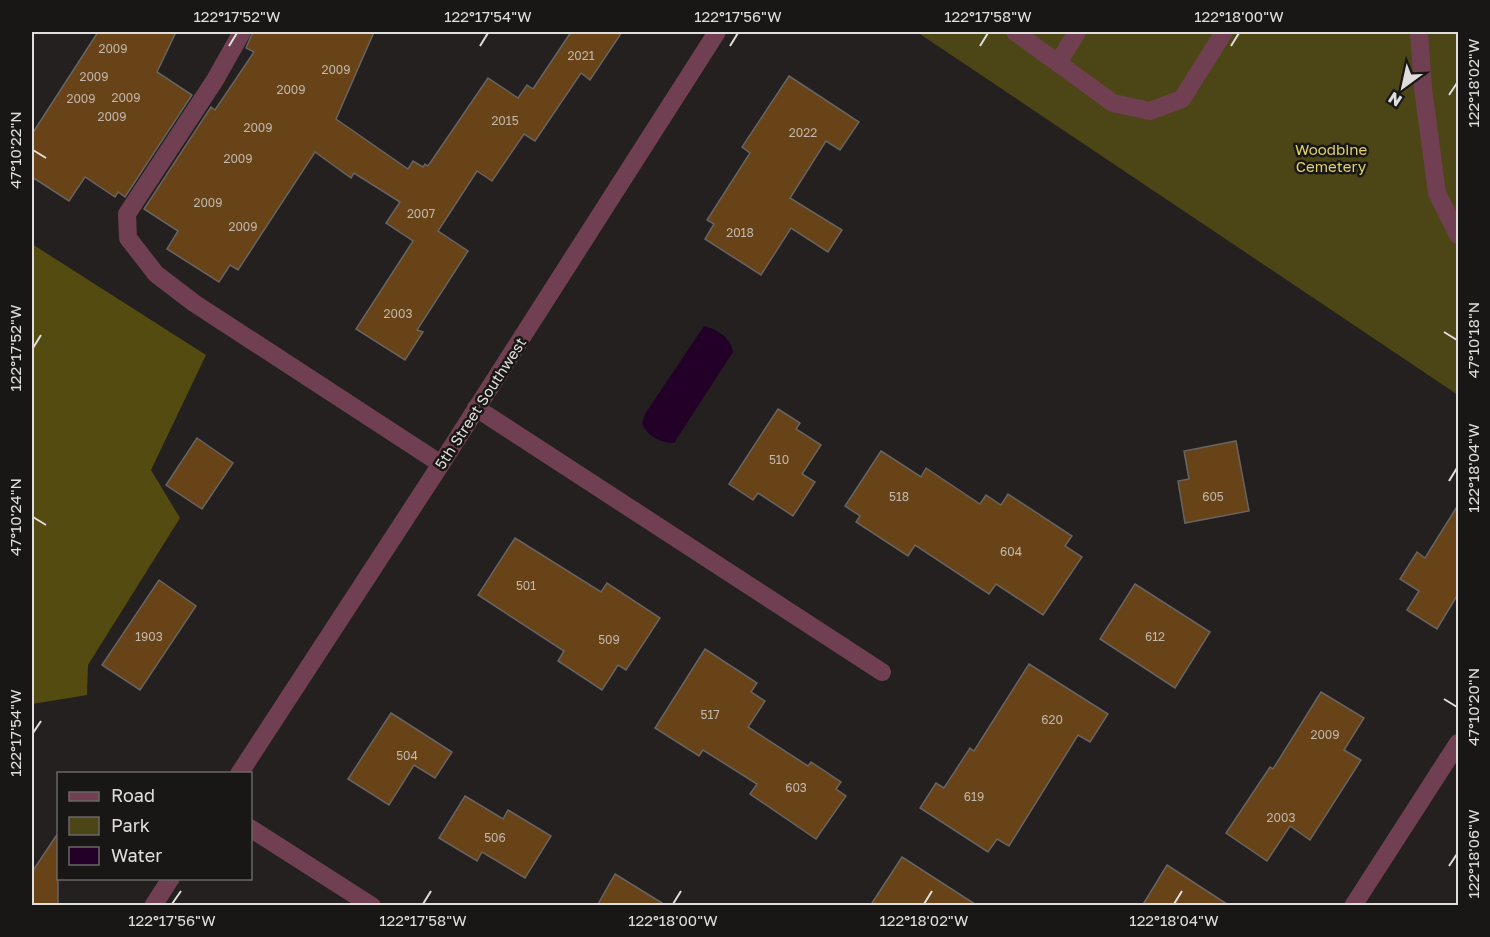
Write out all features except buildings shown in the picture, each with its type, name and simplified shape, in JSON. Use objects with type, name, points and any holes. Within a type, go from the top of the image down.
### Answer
[{"type":"street","points":[[242,32],[215,80],[127,214],[128,238],[156,274],[194,303],[441,464]]},
{"type":"street","name":"5th Street Southwest","points":[[240,772],[441,464],[717,32]]},
{"type":"street","points":[[1015,32],[1113,103],[1150,111],[1182,99],[1224,32]]},
{"type":"street","points":[[1058,63],[1077,32]]},
{"type":"street","points":[[1419,32],[1423,88],[1437,193],[1458,235]]},
{"type":"street","points":[[476,408],[882,672]]},
{"type":"street","points":[[1353,906],[1458,743]]},
{"type":"street","points":[[252,829],[372,906]]},
{"type":"street","points":[[153,906],[170,880]]},
{"type":"green space","name":"Woodbine Cemetery","points":[[917,32],[1458,32],[1458,395]]},
{"type":"shaded area","points":[[32,244],[206,355],[151,470],[180,518],[88,665],[87,695],[32,704]]},
{"type":"water","points":[[704,326],[723,335],[733,352],[674,443],[659,440],[644,428],[642,424],[645,414]]}]
